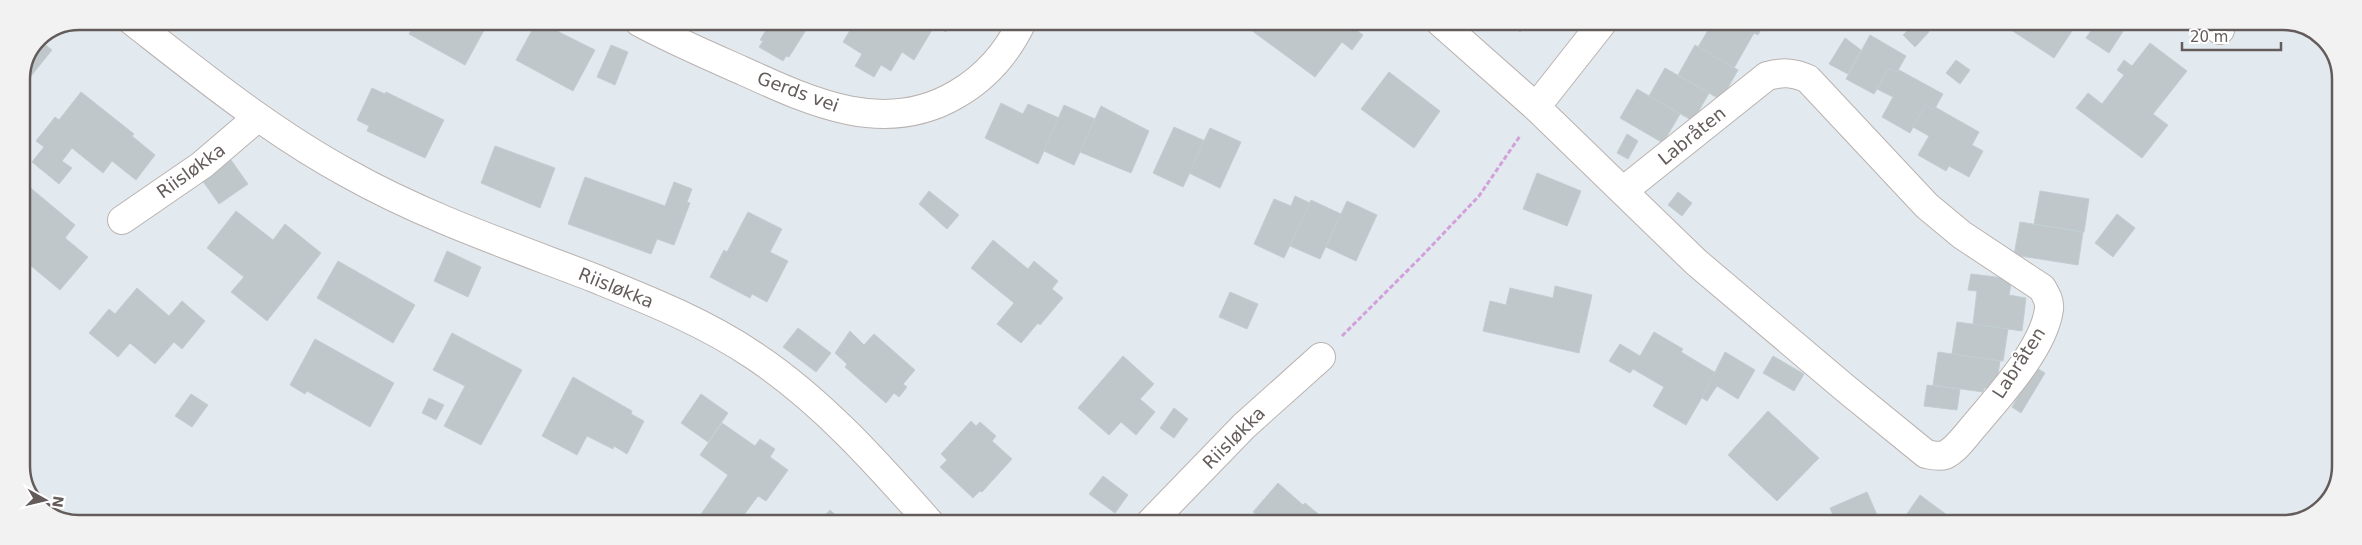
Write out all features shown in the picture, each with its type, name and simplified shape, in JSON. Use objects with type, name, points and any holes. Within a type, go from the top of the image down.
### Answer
[{"type":"street","name":"Riisløkka","points":[[144,30],[258,118],[346,173],[437,217],[644,298],[698,324],[752,354],[796,386],[829,417],[878,464],[923,515]]},
{"type":"street","name":"Gerds vei","points":[[655,30],[770,84],[822,104],[850,111],[900,114],[942,103],[968,87],[993,66],[1018,30]]},
{"type":"street","name":"Labråten","points":[[1449,30],[1536,107],[1623,192],[1696,262],[1926,454],[1944,455],[1956,446],[2008,386],[2039,339],[2046,321],[2050,307],[2048,297],[2042,288],[1962,235],[1927,206],[1808,79],[1797,74],[1782,72],[1767,76],[1623,192]]},
{"type":"street","points":[[1536,107],[1597,30]]},
{"type":"street","name":"Riisløkka","points":[[122,220],[202,165],[258,118]]},
{"type":"street","name":"Riisløkka","points":[[1158,515],[1244,426],[1321,357]]},
{"type":"path","points":[[1321,357],[1422,256],[1478,196],[1514,147],[1536,107]]},
{"type":"building","points":[[411,30],[484,30],[465,65],[409,34]]},
{"type":"building","points":[[532,30],[555,30],[595,50],[573,91],[516,60]]},
{"type":"building","points":[[766,30],[806,30],[789,57],[786,56],[783,61],[759,47],[763,41],[760,40]]},
{"type":"building","points":[[850,30],[932,30],[914,60],[902,52],[891,71],[881,65],[874,77],[855,66],[862,54],[843,42]]},
{"type":"building","points":[[1251,30],[1356,30],[1363,35],[1352,50],[1342,42],[1315,77]]},
{"type":"building","points":[[1708,30],[1761,30],[1758,35],[1754,33],[1734,68],[1698,47]]},
{"type":"building","points":[[1908,30],[1927,30],[1929,32],[1915,47],[1903,35]]},
{"type":"building","points":[[2011,30],[2073,30],[2054,58]]},
{"type":"building","points":[[2092,30],[2124,30],[2109,53],[2086,38]]},
{"type":"building","points":[[1870,35],[1906,56],[1897,72],[1889,68],[1874,94],[1846,79]]},
{"type":"building","points":[[1845,38],[1861,50],[1848,74],[1829,64]]},
{"type":"building","points":[[2150,43],[2187,71],[2153,114],[2168,125],[2142,158],[2076,108],[2088,93],[2102,104],[2124,75],[2117,70],[2124,60],[2132,66]]},
{"type":"building","points":[[44,44],[52,50],[30,77],[34,60]]},
{"type":"building","points":[[611,45],[628,52],[615,85],[597,77]]},
{"type":"building","points":[[1695,45],[1738,70],[1721,100],[1678,75]]},
{"type":"building","points":[[1956,60],[1970,70],[1960,84],[1946,73]]},
{"type":"building","points":[[1665,68],[1709,93],[1693,121],[1649,96]]},
{"type":"building","points":[[1889,68],[1897,72],[1899,70],[1943,94],[1934,110],[1925,105],[1910,133],[1882,117],[1893,97],[1877,89]]},
{"type":"building","points":[[1389,72],[1440,111],[1414,148],[1361,109]]},
{"type":"building","points":[[372,88],[385,94],[386,92],[444,120],[425,158],[367,131],[369,126],[357,120]]},
{"type":"building","points":[[1637,89],[1680,114],[1663,143],[1620,118]]},
{"type":"building","points":[[81,92],[134,134],[132,136],[155,155],[136,180],[112,161],[103,173],[72,148],[62,161],[72,168],[59,184],[32,162],[44,147],[36,141],[55,117],[59,120]]},
{"type":"building","points":[[1001,103],[1023,114],[1028,104],[1059,118],[1038,164],[985,138]]},
{"type":"building","points":[[1064,105],[1095,119],[1074,165],[1044,151]]},
{"type":"building","points":[[1925,105],[1934,110],[1935,107],[1979,132],[1972,145],[1983,151],[1969,177],[1949,166],[1946,171],[1918,155],[1929,136],[1913,127]]},
{"type":"building","points":[[1101,106],[1149,131],[1131,173],[1080,152]]},
{"type":"building","points":[[1174,127],[1205,141],[1183,187],[1153,173]]},
{"type":"building","points":[[1210,128],[1241,142],[1220,188],[1189,173]]},
{"type":"building","points":[[1627,134],[1638,141],[1628,159],[1617,153]]},
{"type":"building","points":[[495,146],[555,168],[540,208],[481,183]]},
{"type":"building","points":[[231,160],[248,184],[219,204],[202,180]]},
{"type":"building","points":[[1537,173],[1581,191],[1567,226],[1523,209]]},
{"type":"building","points":[[585,177],[665,206],[674,182],[692,189],[687,202],[690,203],[674,245],[657,239],[651,254],[568,224]]},
{"type":"building","points":[[30,188],[75,225],[65,238],[88,257],[60,290],[30,265]]},
{"type":"building","points":[[929,191],[959,215],[947,229],[919,204]]},
{"type":"building","points":[[2040,191],[2089,199],[2084,232],[2034,224]]},
{"type":"building","points":[[1678,192],[1692,203],[1682,216],[1668,205]]},
{"type":"building","points":[[1295,196],[1310,203],[1284,258],[1254,244],[1274,199],[1291,206]]},
{"type":"building","points":[[1311,200],[1341,214],[1320,259],[1290,246]]},
{"type":"building","points":[[1347,201],[1377,215],[1356,261],[1326,247]]},
{"type":"building","points":[[236,211],[273,240],[285,224],[321,253],[267,321],[231,292],[244,277],[207,248]]},
{"type":"building","points":[[748,212],[782,229],[770,252],[788,261],[767,302],[752,294],[750,298],[710,277],[724,250],[727,252]]},
{"type":"building","points":[[2117,214],[2135,228],[2113,257],[2095,243]]},
{"type":"building","points":[[2020,222],[2083,232],[2078,265],[2014,255]]},
{"type":"building","points":[[993,240],[1028,269],[1034,261],[1058,281],[1052,289],[1063,298],[1040,325],[1038,323],[1021,343],[997,324],[1014,303],[971,268]]},
{"type":"building","points":[[447,251],[481,267],[468,297],[434,281]]},
{"type":"building","points":[[338,261],[415,305],[393,343],[317,298]]},
{"type":"building","points":[[1971,274],[2012,279],[2009,295],[2026,298],[2022,331],[1973,324],[1977,291],[1968,290]]},
{"type":"building","points":[[1555,286],[1592,295],[1579,353],[1483,331],[1490,301],[1506,305],[1510,288],[1553,298]]},
{"type":"building","points":[[137,288],[169,316],[182,301],[205,321],[182,349],[174,342],[155,364],[130,343],[118,357],[89,333],[109,309],[115,314]]},
{"type":"building","points":[[1230,292],[1258,304],[1247,329],[1219,317]]},
{"type":"building","points":[[1957,322],[2008,329],[2003,361],[1952,354]]},
{"type":"building","points":[[798,328],[831,353],[816,372],[783,347]]},
{"type":"building","points":[[850,331],[864,345],[874,334],[915,370],[903,384],[907,387],[899,397],[894,393],[886,403],[845,367],[847,364],[835,353]]},
{"type":"building","points":[[1654,332],[1683,349],[1681,352],[1716,373],[1686,425],[1653,406],[1664,387],[1633,369],[1630,373],[1609,361],[1620,344],[1640,356]]},
{"type":"building","points":[[452,333],[522,370],[481,445],[444,426],[465,386],[433,370]]},
{"type":"building","points":[[315,339],[394,383],[370,427],[307,391],[305,394],[290,385]]},
{"type":"building","points":[[1725,352],[1755,370],[1738,399],[1717,386],[1707,401],[1702,398]]},
{"type":"building","points":[[1938,352],[2000,361],[1996,389],[1984,388],[1983,392],[1933,385]]},
{"type":"building","points":[[1123,356],[1154,384],[1140,399],[1155,412],[1136,435],[1121,422],[1109,435],[1078,408]]},
{"type":"building","points":[[1773,356],[1804,374],[1794,391],[1763,373]]},
{"type":"building","points":[[2035,367],[2045,373],[2021,413],[2012,407]]},
{"type":"building","points":[[573,377],[632,411],[631,414],[644,421],[627,454],[614,446],[613,449],[587,436],[577,455],[542,436]]},
{"type":"building","points":[[1927,385],[1960,389],[1957,410],[1924,406]]},
{"type":"building","points":[[191,394],[208,405],[192,427],[175,416]]},
{"type":"building","points":[[701,394],[728,413],[708,442],[681,423]]},
{"type":"building","points":[[429,398],[444,405],[436,420],[422,413]]},
{"type":"building","points":[[1174,408],[1188,419],[1174,438],[1160,428]]},
{"type":"building","points":[[1768,411],[1819,458],[1777,501],[1728,455]]},
{"type":"building","points":[[971,421],[976,426],[980,422],[996,436],[992,441],[1012,459],[982,492],[980,491],[973,498],[940,467],[947,460],[941,454]]},
{"type":"building","points":[[722,423],[755,446],[760,439],[775,449],[770,457],[788,470],[766,501],[758,496],[744,515],[700,515],[728,475],[700,455]]},
{"type":"building","points":[[1103,476],[1128,495],[1115,513],[1089,494]]},
{"type":"building","points":[[1278,483],[1303,505],[1305,503],[1320,515],[1257,515],[1253,512]]},
{"type":"building","points":[[1867,492],[1877,515],[1833,515],[1830,508]]},
{"type":"building","points":[[1920,495],[1947,515],[1906,515]]},
{"type":"building","points":[[830,510],[835,515],[825,515]]}]
